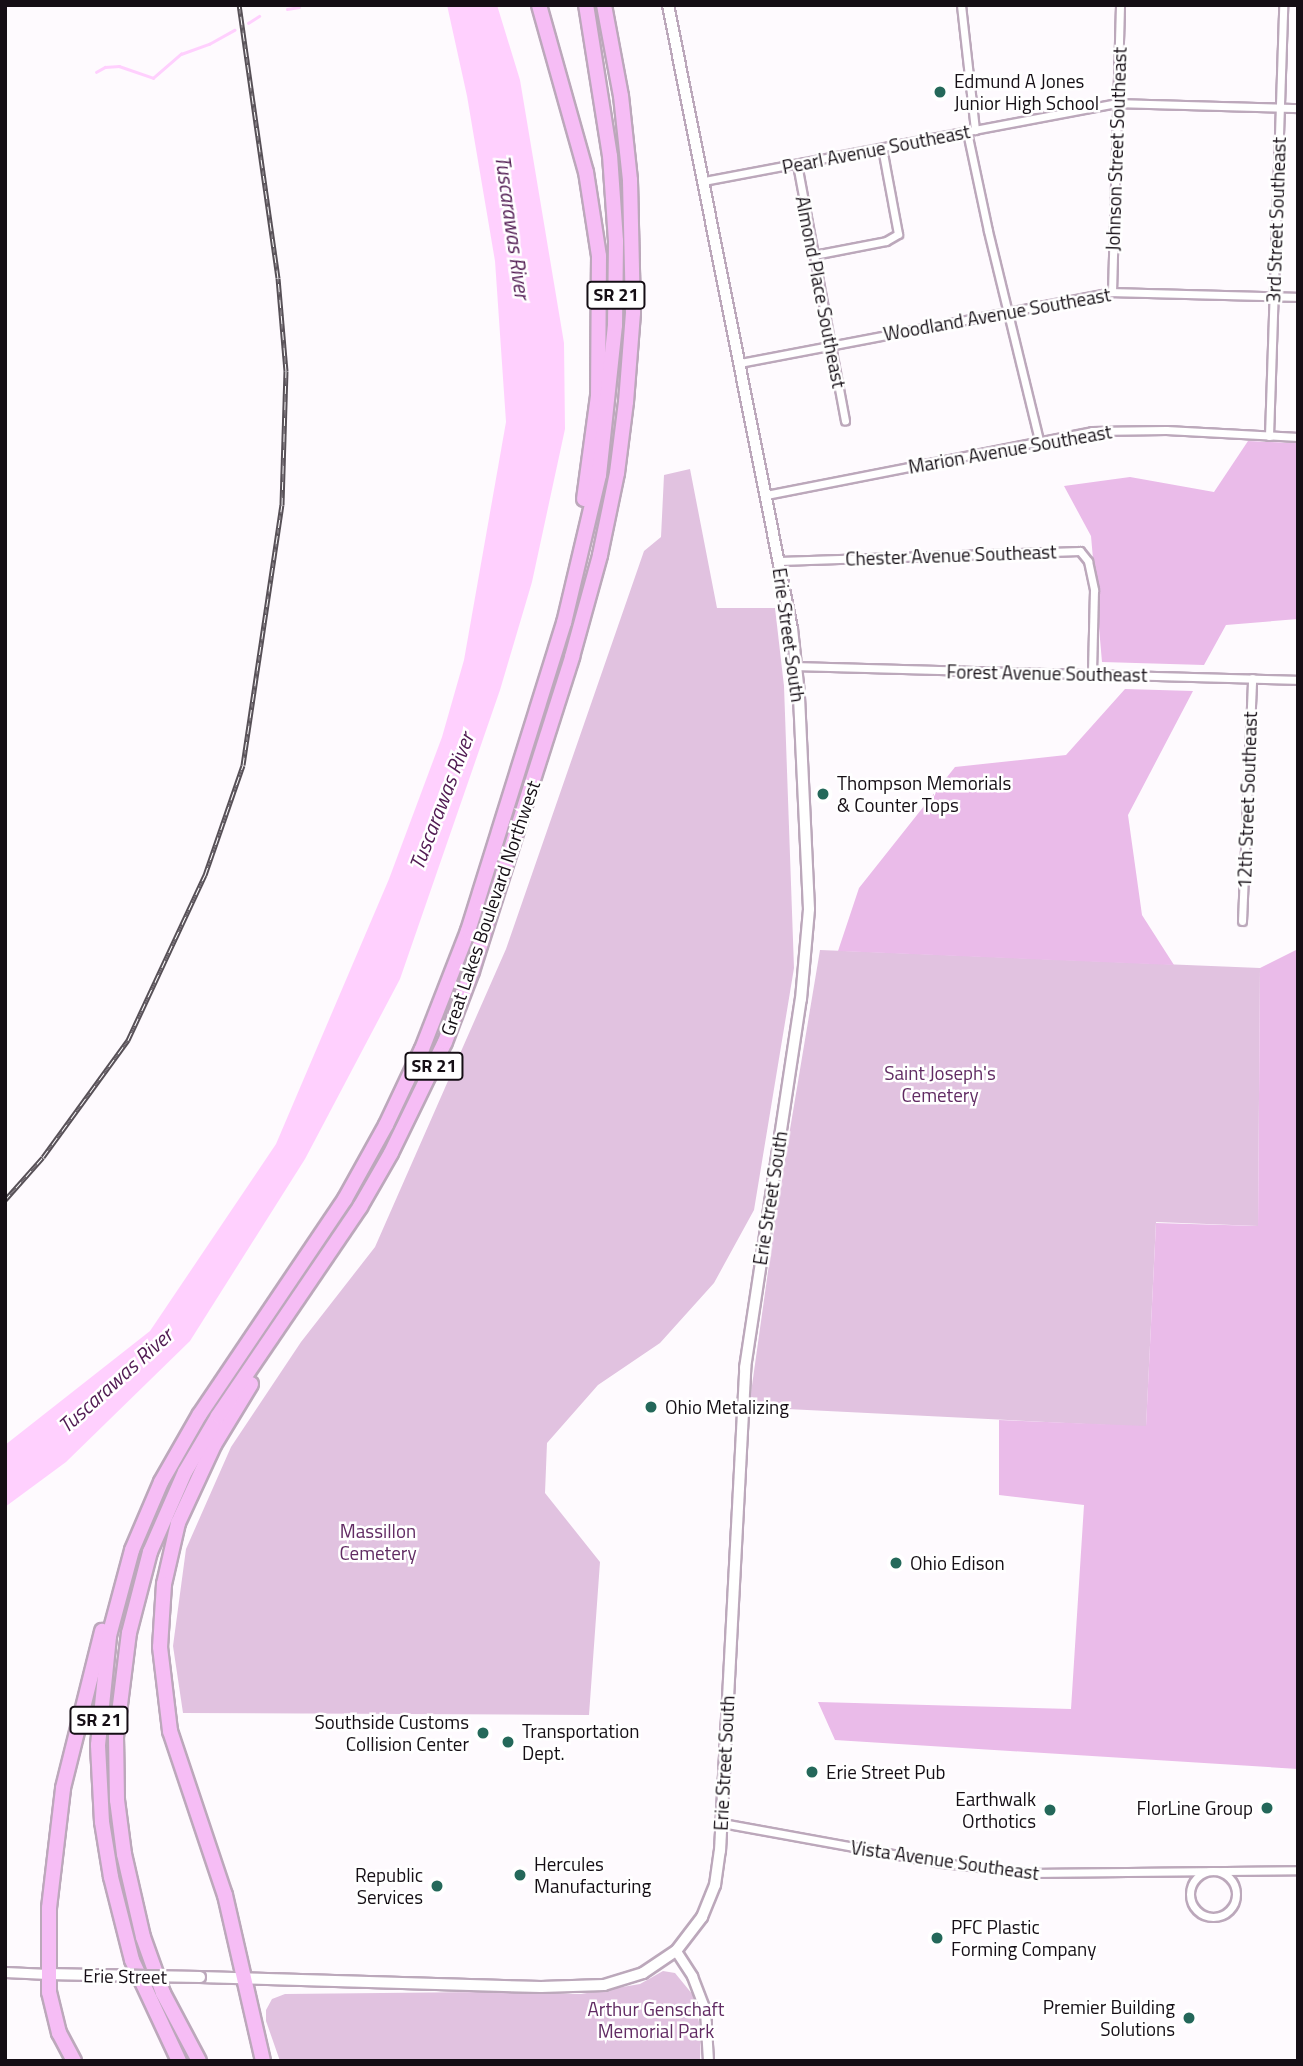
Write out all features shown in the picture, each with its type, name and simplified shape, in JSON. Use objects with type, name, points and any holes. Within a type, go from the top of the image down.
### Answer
[{"type":"highway","points":[[539,5],[581,152],[599,256],[598,396],[577,543],[575,583]]},
{"type":"highway","name":"Great Lakes Boulevard Northwest","points":[[179,2061],[142,1986],[117,1905],[102,1822],[99,1718],[109,1636],[132,1550],[161,1482],[216,1389],[345,1199],[386,1125],[422,1049],[468,931],[575,583],[603,451],[612,368],[616,283],[610,156],[586,5]]},
{"type":"highway","name":"Great Lakes Boulevard Northwest","points":[[199,2061],[163,1993],[143,1937],[129,1882],[117,1800],[116,1737],[120,1682],[142,1580],[165,1514],[218,1416],[314,1278],[391,1153],[445,1042],[472,971],[600,555],[623,434],[632,337],[634,264],[626,138],[604,5]]},
{"type":"highway","points":[[263,2061],[218,1869],[170,1731],[161,1668],[161,1605],[170,1550],[188,1497],[214,1445],[278,1339],[289,1312]]},
{"type":"highway","points":[[74,2061],[55,2020],[48,1974],[51,1883],[63,1788],[111,1597],[133,1530],[155,1478],[179,1436],[216,1389]]},
{"type":"main road","name":"Erie Street South","points":[[244,1979],[590,1987],[630,1978],[655,1966],[676,1951],[702,1917],[714,1887],[722,1823],[745,1367],[801,999],[808,929],[797,666],[779,561],[668,5]]},
{"type":"main road","name":"Erie Street","points":[[48,1974],[244,1979]]},
{"type":"street","points":[[961,5],[971,131],[1007,311],[1039,440]]},
{"type":"street","name":"Johnson Street Southeast","points":[[1112,292],[1120,5]]},
{"type":"street","name":"3rd Street Southeast","points":[[1269,436],[1283,5]]},
{"type":"street","name":"Pearl Avenue Southeast","points":[[704,181],[1117,103],[1298,108]]},
{"type":"street","points":[[814,254],[886,241],[898,234],[883,148]]},
{"type":"street","name":"Almond Place Southeast","points":[[797,164],[833,344],[845,421]]},
{"type":"street","name":"Woodland Avenue Southeast","points":[[740,363],[1112,292],[1298,297]]},
{"type":"street","name":"Marion Avenue Southeast","points":[[766,495],[1039,440],[1117,429],[1298,437]]},
{"type":"street","name":"Chester Avenue Southeast","points":[[779,561],[1080,551],[1088,561],[1094,590],[1092,674]]},
{"type":"street","name":"Forest Avenue Southeast","points":[[797,666],[1298,680]]},
{"type":"street","name":"12th Street Southeast","points":[[1242,921],[1252,678]]},
{"type":"street","name":"Vista Avenue Southeast","points":[[722,1823],[984,1868],[1082,1874],[1298,1870]]},
{"type":"street","points":[[1213,1870],[1228,1875],[1236,1888],[1237,1896],[1230,1910],[1216,1917],[1202,1914],[1190,1896],[1194,1881],[1213,1870]]},
{"type":"street","points":[[676,1951],[702,2000],[708,2031],[708,2061]]},
{"type":"street","name":"Erie Street","points":[[5,1972],[48,1974]]},
{"type":"green space","name":"Massillon Cemetery","points":[[690,469],[717,608],[775,608],[784,686],[794,968],[754,1210],[714,1283],[660,1343],[598,1385],[547,1443],[545,1493],[600,1562],[589,1715],[183,1713],[173,1646],[186,1549],[231,1447],[301,1342],[375,1247],[506,949],[644,551],[661,537],[664,475]]},
{"type":"green space","name":"Saint Joseph's Cemetery","points":[[820,950],[1260,968],[1258,1226],[1156,1222],[1146,1427],[749,1407],[777,1207]]},
{"type":"green space","name":"Arthur Genschaft Memorial Park","points":[[663,1971],[675,1973],[693,1995],[701,2031],[700,2061],[280,2061],[266,2021],[266,2010],[272,1999],[285,1994],[581,1994],[640,1984]]},
{"type":"shaded area","points":[[1248,441],[1298,443],[1298,619],[1226,625],[1204,665],[1102,662],[1091,536],[1064,486],[1130,477],[1214,492]]},
{"type":"shaded area","points":[[1125,689],[1193,691],[1128,815],[1142,915],[1174,965],[838,951],[859,888],[955,767],[1066,755]]},
{"type":"shaded area","points":[[1298,949],[1298,1769],[835,1740],[818,1702],[1071,1709],[1084,1505],[999,1495],[999,1420],[1146,1426],[1156,1223],[1258,1226],[1260,968]]},
{"type":"water","name":"Tuscarawas River","points":[[447,5],[497,5],[520,80],[564,343],[565,429],[532,582],[500,690],[400,979],[305,1159],[190,1341],[66,1462],[5,1507],[5,1445],[150,1331],[276,1144],[389,879],[442,737],[464,660],[506,422],[495,261],[467,96]]},
{"type":"waterway","points":[[287,9],[299,7]]},
{"type":"waterway","points":[[248,23],[259,16]]},
{"type":"waterway","points":[[96,72],[105,67],[119,66],[153,78],[181,54],[209,44],[234,30]]},
{"type":"railway","points":[[5,1200],[43,1157],[128,1040],[205,875],[243,765],[282,505],[286,371],[278,278],[239,5]]},
{"type":"place","name":"Edmund A Jones Junior High School","points":[[940,92]]},
{"type":"place","name":"Thompson Memorials & Counter Tops","points":[[823,794]]},
{"type":"place","name":"Ohio Metalizing","points":[[651,1407]]},
{"type":"place","name":"Ohio Edison","points":[[896,1563]]},
{"type":"place","name":"Southside Customs Collision Center","points":[[483,1733]]},
{"type":"place","name":"Transportation Dept.","points":[[508,1742]]},
{"type":"place","name":"Erie Street Pub","points":[[812,1772]]},
{"type":"place","name":"FlorLine Group","points":[[1267,1808]]},
{"type":"place","name":"Earthwalk Orthotics","points":[[1050,1810]]},
{"type":"place","name":"Hercules Manufacturing","points":[[520,1875]]},
{"type":"place","name":"Republic Services","points":[[437,1886]]},
{"type":"place","name":"PFC Plastic Forming Company","points":[[937,1938]]},
{"type":"place","name":"Premier Building Solutions","points":[[1189,2018]]}]
